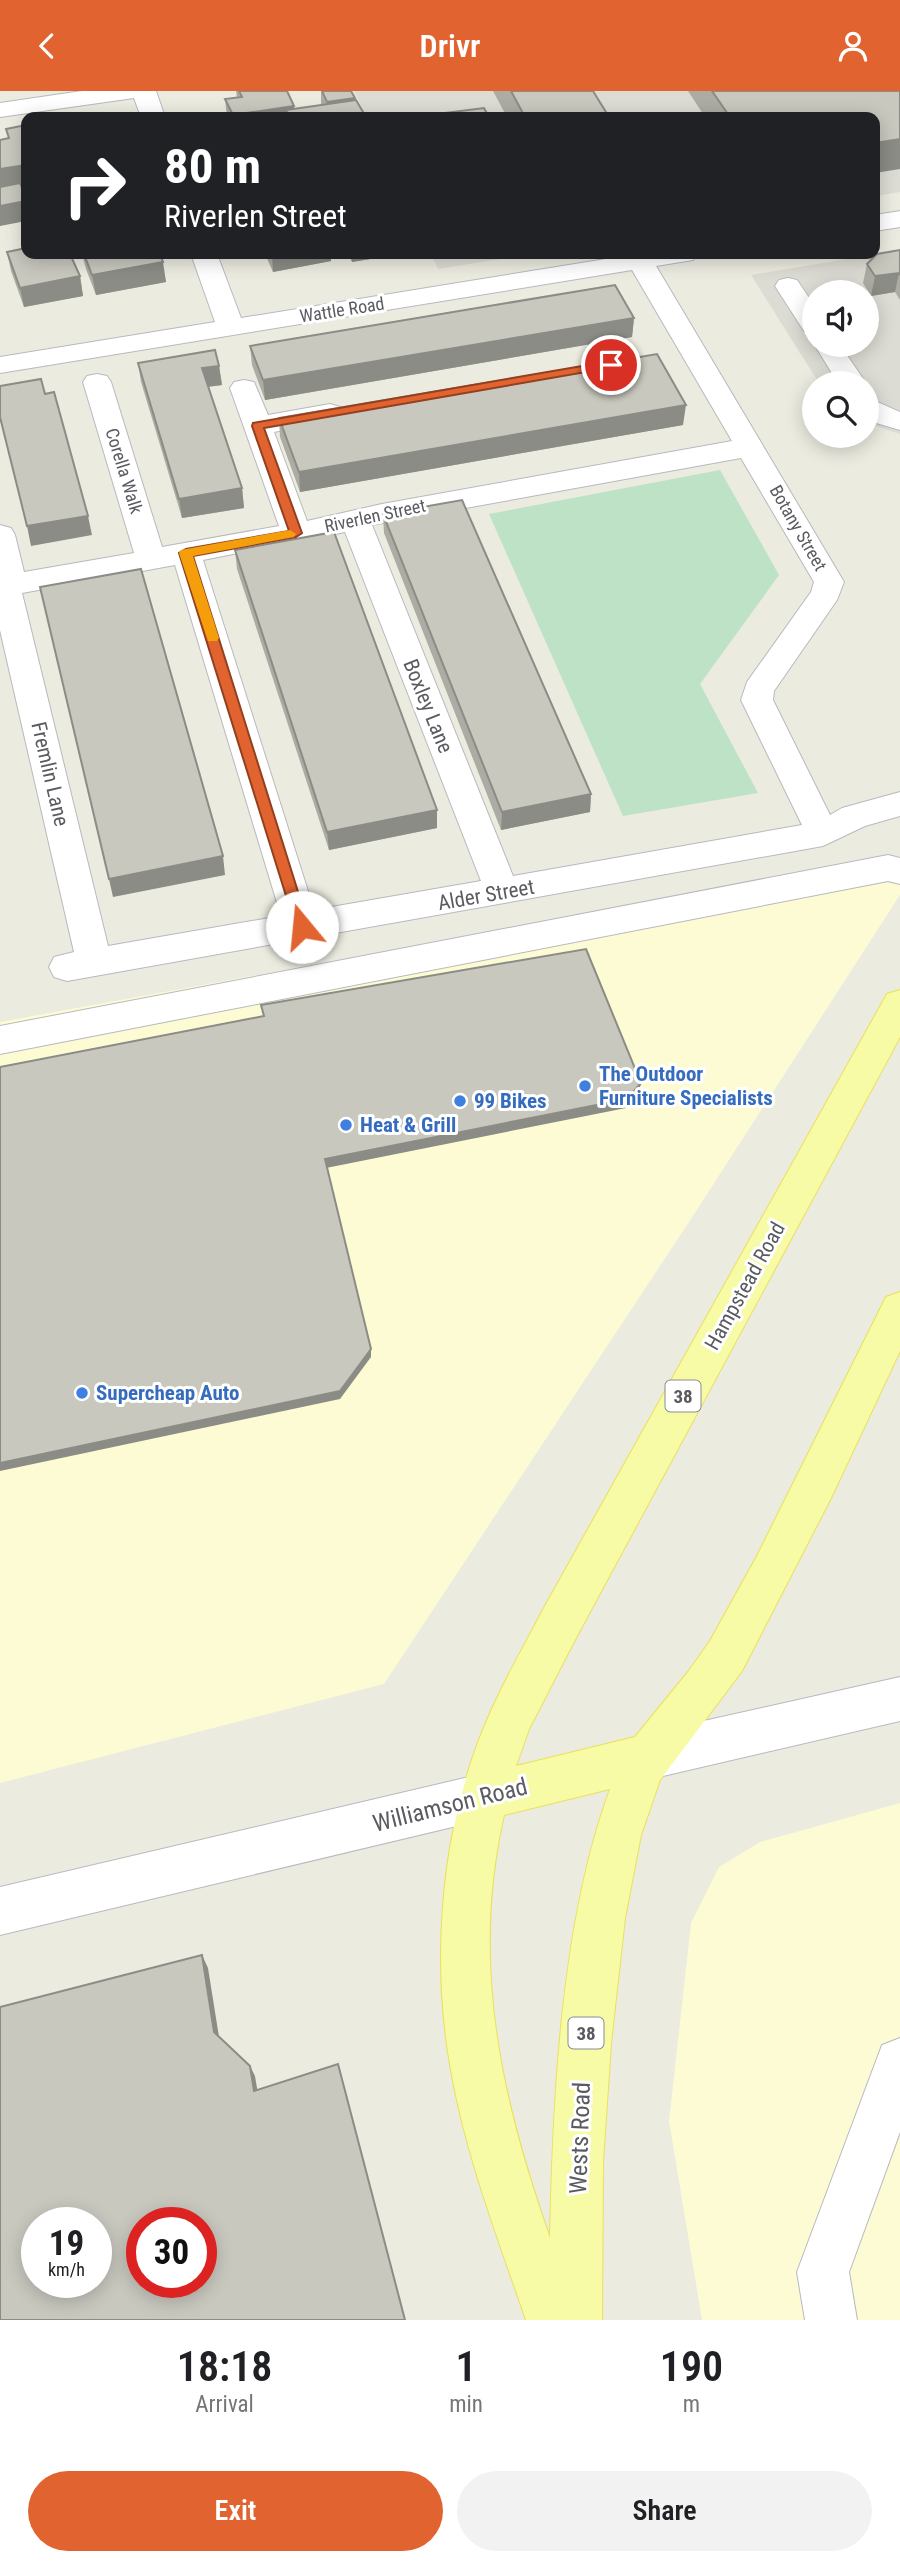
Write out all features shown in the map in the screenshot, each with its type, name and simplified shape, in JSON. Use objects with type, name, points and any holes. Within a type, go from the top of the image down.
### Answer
[{"type":"main road","name":"Hampstead Road","points":[[486,1796],[499,1746],[523,1693],[672,1415],[900,1004]]},
{"type":"main road","name":"38","points":[[650,1756],[703,1690],[737,1638],[900,1310]]},
{"type":"main road","name":"Williamson Road","points":[[486,1796],[650,1756]]},
{"type":"main road","name":"Wests Road","points":[[576,2320],[581,2102],[598,1932],[618,1832],[638,1776],[650,1756]]},
{"type":"main road","name":"38","points":[[486,1796],[475,1848],[466,1926],[472,2047],[491,2133],[552,2320]]},
{"type":"street","points":[[0,110],[132,91]]},
{"type":"street","points":[[144,91],[151,112]]},
{"type":"street","points":[[880,222],[900,219]]},
{"type":"street","points":[[206,259],[231,328]]},
{"type":"street","name":"Wattle Road","points":[[0,365],[653,259]]},
{"type":"street","name":"Botany Street","points":[[640,261],[680,353],[751,447],[829,582],[826,593],[758,690],[757,700],[824,834]]},
{"type":"street","points":[[788,286],[802,307]]},
{"type":"street","name":"Corella Walk","points":[[97,382],[151,560]]},
{"type":"street","points":[[244,388],[296,533]]},
{"type":"street","points":[[258,426],[353,409]]},
{"type":"street","points":[[879,414],[900,421]]},
{"type":"street","name":"Riverlen Street","points":[[6,586],[296,533],[395,510],[751,447]]},
{"type":"street","name":"Boxley Lane","points":[[356,520],[502,892]]},
{"type":"street","name":"Fremlin Lane","points":[[0,535],[6,586],[80,965]]},
{"type":"street","points":[[186,553],[302,927]]},
{"type":"street","name":"Alder Street","points":[[80,965],[824,834],[848,820],[900,804]]},
{"type":"street","points":[[824,834],[900,828]]},
{"type":"street","points":[[0,1040],[888,868],[900,871]]},
{"type":"street","name":"Williamson Road","points":[[650,1756],[900,1699]]},
{"type":"street","name":"Williamson Road","points":[[0,1911],[486,1796]]},
{"type":"street","points":[[831,2320],[823,2272],[900,2063]]},
{"type":"shaded area","points":[[354,91],[900,91],[900,192],[880,195],[880,112],[364,112]]},
{"type":"shaded area","points":[[900,250],[900,434],[879,427],[879,371],[811,371],[803,357],[879,357],[879,280],[802,280],[802,356],[751,275],[846,259],[880,259],[880,253]]},
{"type":"shaded area","points":[[433,259],[500,259],[438,269]]},
{"type":"shaded area","points":[[720,470],[779,575],[700,684],[758,793],[623,816],[489,514]]},
{"type":"shaded area","points":[[900,858],[900,895],[691,1219],[384,1684],[0,1783],[0,1022]]},
{"type":"shaded area","points":[[900,1803],[900,2320],[702,2320],[669,2121],[691,1923],[719,1867],[760,1842]]},
{"type":"building","points":[[239,91],[287,91],[294,106],[232,112],[225,99],[242,97]]},
{"type":"building","points":[[322,91],[351,91],[355,98],[327,102]]},
{"type":"building","points":[[511,91],[593,91],[606,112],[522,112]]},
{"type":"building","points":[[712,91],[900,91],[900,139],[880,142],[880,112],[727,112]]},
{"type":"building","points":[[356,100],[363,112],[287,112],[286,110]]},
{"type":"building","points":[[484,108],[486,112],[452,112]]},
{"type":"building","points":[[21,126],[21,166],[0,169],[0,140],[9,138],[6,129]]},
{"type":"building","points":[[20,183],[21,202],[0,206],[0,187]]},
{"type":"building","points":[[21,249],[21,259],[72,259],[80,276],[20,288],[7,252]]},
{"type":"building","points":[[900,250],[900,275],[875,276],[867,264],[872,259],[880,259],[880,253]]},
{"type":"building","points":[[86,259],[162,259],[163,262],[92,275]]},
{"type":"building","points":[[615,285],[634,318],[263,380],[250,346]]},
{"type":"building","points":[[215,350],[219,366],[202,368],[242,488],[179,499],[138,363]]},
{"type":"building","points":[[657,354],[686,405],[299,472],[279,418]]},
{"type":"building","points":[[41,379],[45,394],[54,392],[88,516],[27,526],[0,417],[0,386]]},
{"type":"building","points":[[462,500],[591,794],[502,812],[383,514]]},
{"type":"building","points":[[334,532],[437,810],[327,832],[235,550]]},
{"type":"building","points":[[141,569],[223,856],[109,879],[40,587]]},
{"type":"building","points":[[586,949],[641,1083],[627,1099],[325,1159],[371,1349],[340,1391],[0,1463],[0,1067],[264,1016],[261,1005]]},
{"type":"building","points":[[202,1955],[214,2032],[250,2066],[254,2091],[338,2064],[405,2320],[0,2320],[0,2007]]},
{"type":"slow traffic","points":[[212,638],[186,553],[290,534]]},
{"type":"place","name":"The Outdoor Furniture Specialists","points":[[585,1086]]},
{"type":"place","name":"99 Bikes","points":[[460,1101]]},
{"type":"place","name":"Heat & Grill","points":[[346,1125]]},
{"type":"place","name":"Supercheap Auto","points":[[82,1393]]},
{"type":"route","points":[[302,927],[186,553],[296,533],[258,426],[611,365]]}]
